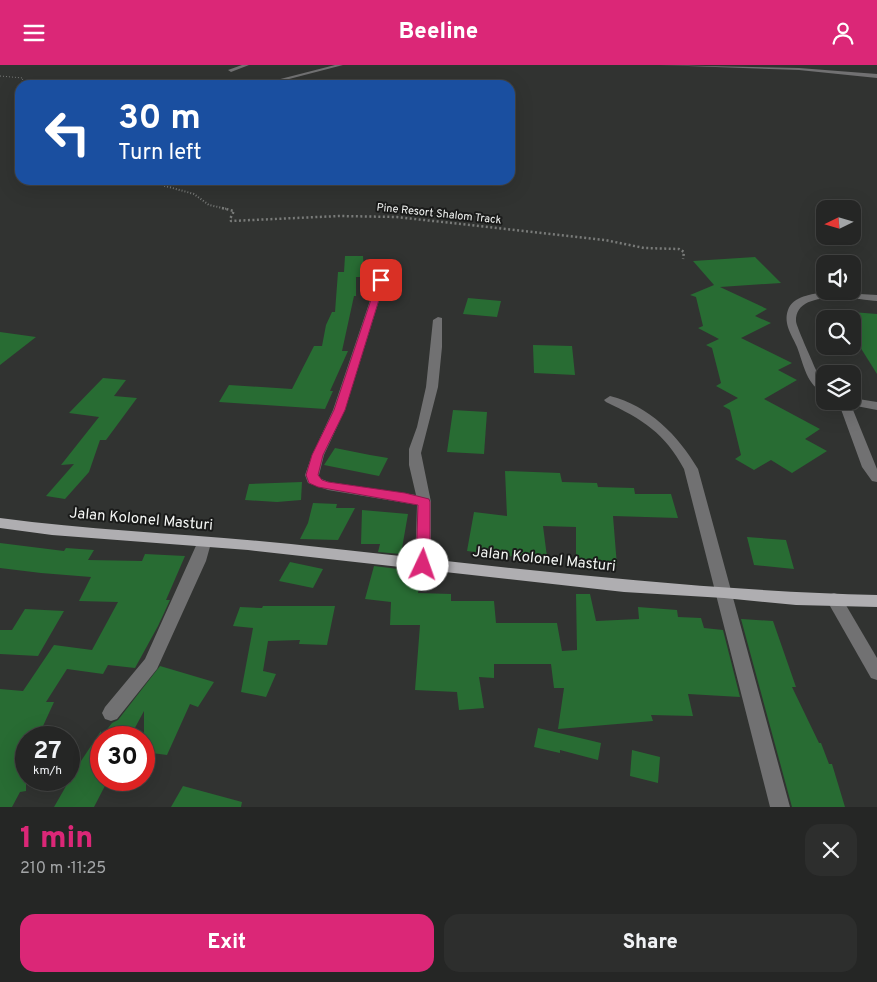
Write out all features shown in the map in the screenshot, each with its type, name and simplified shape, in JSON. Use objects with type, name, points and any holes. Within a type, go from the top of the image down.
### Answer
[{"type":"main road","name":"Jalan Kolonel Masturi","points":[[0,523],[52,530],[248,545],[624,586],[724,592],[796,599],[877,601]]},
{"type":"street","points":[[232,70],[247,65]]},
{"type":"street","points":[[280,80],[341,65]]},
{"type":"street","points":[[369,65],[388,67]]},
{"type":"street","points":[[662,65],[798,69],[840,75],[877,76]]},
{"type":"street","points":[[840,75],[846,67]]},
{"type":"street","points":[[386,265],[339,410],[318,455],[312,475],[313,480],[328,486],[405,497],[424,502]]},
{"type":"street","points":[[816,378],[791,322],[792,311],[797,305],[816,296],[839,294],[877,298]]},
{"type":"street","points":[[423,565],[424,502],[415,455],[416,442],[422,429],[438,347],[438,320]]},
{"type":"street","points":[[610,400],[647,418],[681,449],[691,469],[780,807]]},
{"type":"street","points":[[861,403],[877,406]]},
{"type":"street","points":[[847,410],[869,467],[877,478]]},
{"type":"street","points":[[111,713],[151,664],[198,561],[204,543]]},
{"type":"street","points":[[834,599],[877,673]]},
{"type":"path","points":[[0,76],[23,78],[23,80]]},
{"type":"path","name":"Pine Resort Shalom Track","points":[[162,185],[194,194],[209,205],[234,211],[230,219],[231,221],[340,216],[397,217],[605,241],[644,248],[680,249],[684,252],[683,259]]},
{"type":"building","points":[[345,256],[363,256],[364,271],[360,271],[360,277],[356,277],[356,296],[354,296],[342,351],[348,351],[330,391],[333,391],[325,409],[219,402],[229,385],[292,389],[314,346],[322,346],[326,325],[332,312],[335,312],[338,272],[344,272]]},
{"type":"building","points":[[755,257],[781,283],[720,287],[767,309],[755,316],[771,323],[741,338],[792,363],[778,370],[797,380],[764,399],[820,429],[805,439],[827,451],[792,473],[771,460],[754,470],[735,459],[741,455],[730,410],[723,406],[738,398],[716,386],[721,383],[712,348],[706,345],[719,339],[698,328],[703,326],[696,297],[690,295],[714,285],[693,261]]},
{"type":"building","points":[[468,298],[501,301],[497,317],[463,314]]},
{"type":"building","points":[[861,313],[877,314],[877,374],[861,348]]},
{"type":"building","points":[[0,332],[36,337],[0,365]]},
{"type":"building","points":[[533,345],[572,346],[575,375],[534,373]]},
{"type":"building","points":[[103,378],[126,380],[114,396],[137,398],[106,440],[100,440],[89,472],[65,499],[46,496],[74,464],[61,465],[99,417],[69,413]]},
{"type":"building","points":[[453,410],[487,412],[484,454],[447,452]]},
{"type":"building","points":[[335,448],[388,458],[379,476],[324,465]]},
{"type":"building","points":[[505,471],[560,473],[562,482],[597,483],[598,487],[634,488],[635,494],[671,494],[678,518],[613,516],[617,566],[576,562],[576,527],[543,526],[547,557],[517,557],[467,551],[474,512],[507,516]]},
{"type":"building","points":[[302,482],[301,500],[277,502],[245,500],[249,484]]},
{"type":"building","points":[[313,503],[337,504],[336,508],[355,508],[338,540],[300,539],[308,523]]},
{"type":"building","points":[[362,510],[408,514],[401,554],[378,552],[380,544],[361,544]]},
{"type":"building","points":[[747,537],[786,540],[794,569],[754,565]]},
{"type":"building","points":[[0,543],[64,551],[66,548],[94,550],[88,560],[142,561],[145,554],[185,556],[166,600],[170,600],[135,668],[108,665],[103,674],[67,669],[46,702],[54,702],[43,726],[15,726],[15,791],[26,791],[20,792],[12,807],[0,807],[0,689],[23,691],[54,645],[92,650],[118,602],[79,601],[91,577],[0,568]]},
{"type":"building","points":[[290,562],[323,569],[313,588],[279,581]]},
{"type":"building","points":[[374,566],[398,569],[397,574],[403,575],[403,577],[421,579],[418,593],[451,594],[451,601],[494,601],[496,623],[557,623],[562,651],[577,650],[576,594],[590,594],[596,621],[639,619],[638,607],[677,610],[678,617],[701,618],[704,628],[723,630],[740,697],[688,694],[693,716],[651,715],[653,721],[558,729],[564,688],[554,688],[551,664],[494,664],[494,678],[479,677],[484,708],[459,710],[457,692],[415,690],[420,625],[390,625],[391,602],[365,599]]},
{"type":"building","points":[[263,606],[335,606],[327,645],[299,644],[300,640],[268,641],[263,671],[276,674],[266,697],[241,692],[253,628],[233,626],[240,607],[262,608]]},
{"type":"building","points":[[25,609],[64,611],[38,656],[0,654],[0,630],[12,630]]},
{"type":"building","points":[[741,619],[773,621],[796,687],[792,687],[819,743],[821,743],[829,764],[832,764],[845,807],[792,807]]},
{"type":"building","points":[[160,666],[214,682],[198,707],[190,704],[167,755],[155,753],[155,726],[144,726],[144,711],[136,726],[110,726],[118,720]]},
{"type":"building","points":[[538,728],[601,743],[598,760],[560,750],[560,753],[534,747]]},
{"type":"building","points":[[90,748],[90,791],[102,791],[94,807],[54,807],[63,791],[80,791],[80,762]]},
{"type":"building","points":[[632,750],[660,757],[658,783],[630,776]]},
{"type":"building","points":[[183,786],[242,802],[241,807],[171,807]]},
{"type":"route","points":[[381,280],[339,410],[318,455],[312,475],[313,480],[328,486],[405,497],[424,502],[423,565]]}]
